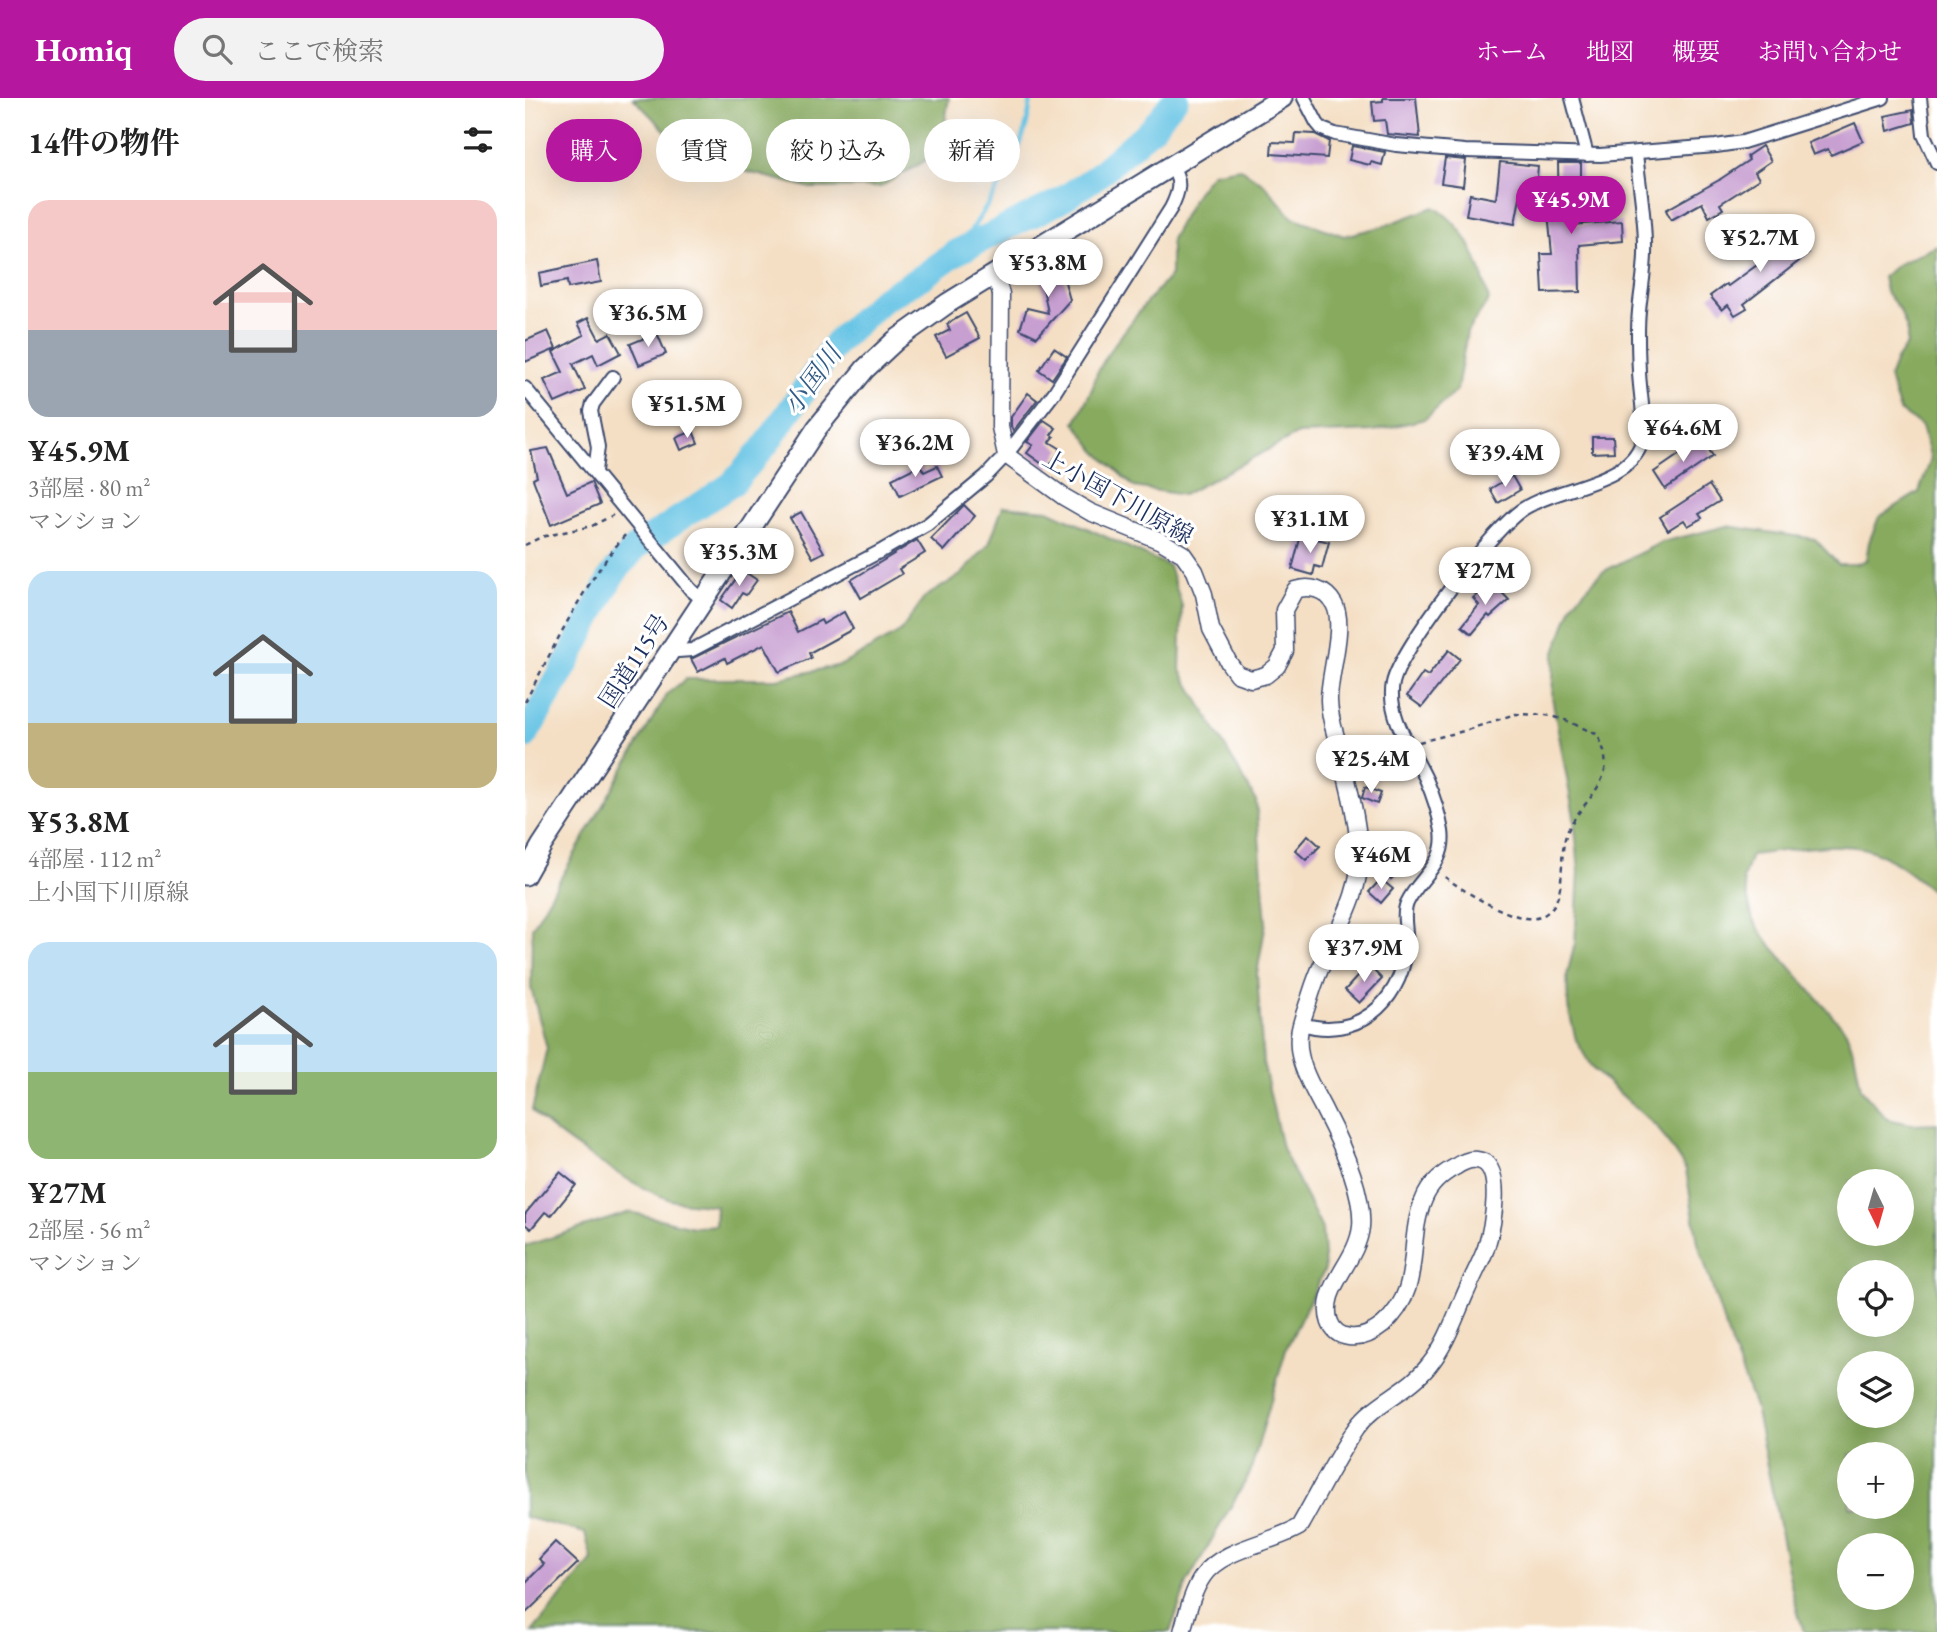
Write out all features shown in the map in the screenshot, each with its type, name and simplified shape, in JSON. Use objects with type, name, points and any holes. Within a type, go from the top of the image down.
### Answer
[{"type":"highway","name":"国道115号","points":[[525,875],[542,845],[817,428],[865,369],[896,340],[948,303],[1282,98]]},
{"type":"main road","name":"上小国下川原線","points":[[995,275],[1001,294],[1000,427],[1006,455],[1055,491],[1090,512],[1161,541],[1183,554],[1195,570],[1205,594],[1211,629],[1237,674],[1251,679],[1266,675],[1277,666],[1285,651],[1284,610],[1295,590],[1305,587],[1319,590],[1333,603],[1338,614],[1339,632],[1329,682],[1329,708],[1354,810],[1360,864],[1356,887],[1321,966],[1299,1035],[1300,1059],[1335,1131],[1356,1189],[1361,1223],[1358,1241],[1331,1293],[1327,1310],[1333,1329],[1343,1336],[1364,1337],[1377,1330],[1395,1314],[1406,1293],[1415,1250],[1418,1217],[1426,1194],[1442,1175],[1462,1163],[1477,1160],[1489,1166],[1494,1175],[1494,1207],[1486,1249],[1433,1361],[1418,1379],[1369,1413],[1362,1421],[1299,1527],[1284,1536],[1230,1555],[1214,1564],[1203,1576],[1182,1632]]},
{"type":"street","points":[[1304,98],[1322,129],[1335,134],[1396,145],[1465,151],[1587,155],[1743,142],[1883,98]]},
{"type":"street","points":[[1571,98],[1587,155]]},
{"type":"street","points":[[1920,98],[1924,135],[1937,163]]},
{"type":"street","points":[[1301,1024],[1322,1029],[1343,1027],[1360,1021],[1386,1001],[1402,974],[1407,942],[1405,909],[1440,856],[1442,835],[1428,783],[1395,713],[1392,690],[1399,665],[1480,550],[1522,510],[1550,495],[1620,470],[1627,465],[1643,441],[1638,335],[1646,245],[1636,153]]},
{"type":"street","points":[[672,648],[678,651],[692,650],[910,535],[945,510],[1006,455],[1054,393],[1171,208],[1180,190],[1173,166]]},
{"type":"street","points":[[595,471],[598,447],[591,411],[593,404],[613,377]]},
{"type":"street","points":[[525,388],[691,590],[703,600]]},
{"type":"path","points":[[525,545],[548,535],[592,526],[624,507]]},
{"type":"path","points":[[525,702],[567,623],[610,554],[637,523]]},
{"type":"path","points":[[1409,744],[1464,731],[1515,714],[1535,713],[1563,719],[1596,734],[1603,752],[1605,767],[1600,783],[1577,813],[1565,837],[1557,900],[1540,917],[1527,920],[1481,900],[1434,867]]},
{"type":"green space","points":[[633,98],[949,98],[946,119],[924,119],[924,161],[910,170],[910,119],[766,119],[766,177],[752,173],[752,119],[656,121]]},
{"type":"green space","points":[[1240,168],[1264,184],[1292,217],[1344,236],[1384,226],[1434,207],[1446,215],[1464,236],[1477,260],[1489,300],[1467,332],[1457,390],[1425,419],[1374,431],[1298,434],[1183,495],[1134,487],[1096,451],[1075,423],[1110,350],[1171,275],[1171,239],[1197,192],[1212,173]]},
{"type":"green space","points":[[787,182],[889,182],[880,187],[811,188]]},
{"type":"green space","points":[[1937,246],[1937,895],[1908,871],[1883,856],[1847,846],[1751,855],[1743,879],[1753,920],[1768,942],[1846,1031],[1855,1056],[1861,1089],[1887,1119],[1911,1124],[1937,1123],[1937,1632],[1804,1632],[1794,1599],[1755,1407],[1727,1333],[1698,1243],[1686,1170],[1658,1128],[1592,1068],[1576,1040],[1568,1007],[1567,975],[1575,943],[1579,872],[1574,817],[1552,697],[1554,655],[1573,603],[1602,572],[1662,542],[1727,526],[1815,539],[1838,564],[1856,564],[1866,560],[1869,542],[1879,517],[1919,492],[1931,459],[1922,426],[1900,411],[1889,378],[1896,360],[1907,344],[1907,329],[1900,310],[1886,292],[1883,277],[1898,264]]},
{"type":"green space","points":[[1003,506],[1048,510],[1169,566],[1182,606],[1180,669],[1256,800],[1266,922],[1257,974],[1263,1062],[1282,1148],[1322,1229],[1325,1269],[1286,1349],[1250,1473],[1187,1583],[1170,1632],[532,1632],[592,1560],[585,1533],[525,1517],[525,1246],[630,1212],[693,1227],[715,1225],[716,1206],[674,1201],[636,1184],[576,1146],[532,1110],[547,1048],[531,988],[532,928],[667,694],[686,679],[777,679],[841,665],[900,632],[925,597],[962,574],[989,544]]},
{"type":"building","points":[[1383,98],[1416,98],[1420,137],[1387,134],[1385,120],[1374,121],[1372,102],[1383,101]]},
{"type":"building","points":[[1913,110],[1914,123],[1888,131],[1885,116]]},
{"type":"building","points":[[1855,123],[1863,141],[1831,155],[1828,149],[1813,155],[1808,143]]},
{"type":"building","points":[[1296,133],[1315,134],[1329,141],[1327,158],[1271,154],[1272,142],[1295,143]]},
{"type":"building","points":[[1352,146],[1385,152],[1382,165],[1349,160]]},
{"type":"building","points":[[1762,146],[1771,161],[1755,172],[1759,179],[1720,204],[1723,209],[1709,217],[1702,203],[1671,220],[1666,210],[1721,179],[1719,180],[1749,160],[1747,156]]},
{"type":"building","points":[[1445,158],[1466,160],[1463,186],[1441,183]]},
{"type":"building","points":[[1500,162],[1538,166],[1536,188],[1522,187],[1515,224],[1466,215],[1470,194],[1496,199]]},
{"type":"building","points":[[1558,163],[1581,163],[1581,192],[1570,192],[1572,225],[1622,221],[1623,241],[1579,245],[1580,292],[1543,293],[1541,254],[1552,254],[1548,212],[1559,211]]},
{"type":"building","points":[[1773,227],[1788,246],[1798,240],[1808,254],[1744,304],[1747,308],[1735,315],[1728,305],[1722,310],[1710,296],[1775,252],[1762,236]]},
{"type":"building","points":[[1058,257],[1070,300],[1037,337],[1020,329],[1027,308],[1048,313],[1039,268]]},
{"type":"building","points":[[597,261],[601,282],[568,288],[567,281],[541,286],[539,273]]},
{"type":"building","points":[[966,313],[980,338],[946,356],[936,337],[950,330],[947,324]]},
{"type":"building","points":[[588,318],[599,339],[610,333],[621,353],[598,365],[593,354],[573,364],[585,390],[555,403],[544,380],[563,372],[553,352],[584,335],[578,323]]},
{"type":"building","points":[[548,331],[556,349],[525,362],[525,341]]},
{"type":"building","points":[[657,333],[666,354],[639,365],[630,344]]},
{"type":"building","points":[[1054,348],[1067,357],[1052,379],[1039,370]]},
{"type":"building","points":[[1028,393],[1037,400],[1013,431],[1011,417]]},
{"type":"building","points":[[1044,420],[1056,428],[1050,442],[1061,449],[1048,468],[1027,453],[1033,445],[1027,442]]},
{"type":"building","points":[[693,431],[698,443],[681,450],[676,438]]},
{"type":"building","points":[[1592,437],[1613,437],[1614,452],[1592,453]]},
{"type":"building","points":[[1702,439],[1713,456],[1665,489],[1654,472]]},
{"type":"building","points":[[548,448],[567,493],[591,482],[600,504],[551,525],[533,479],[537,477],[531,451]]},
{"type":"building","points":[[920,465],[924,472],[937,466],[942,476],[900,496],[892,479]]},
{"type":"building","points":[[1512,476],[1520,490],[1498,503],[1490,489]]},
{"type":"building","points":[[1709,485],[1720,501],[1699,514],[1702,518],[1688,526],[1684,520],[1668,530],[1660,517]]},
{"type":"building","points":[[964,505],[975,516],[944,551],[931,539]]},
{"type":"building","points":[[801,512],[824,552],[813,558],[790,518]]},
{"type":"building","points":[[1301,535],[1329,542],[1322,568],[1315,566],[1313,575],[1292,569]]},
{"type":"building","points":[[917,540],[925,553],[899,569],[902,574],[861,598],[851,580]]},
{"type":"building","points":[[742,570],[757,580],[746,595],[742,593],[732,608],[721,600]]},
{"type":"building","points":[[1492,582],[1509,600],[1490,617],[1488,615],[1472,634],[1462,626],[1479,605],[1473,598]]},
{"type":"building","points":[[788,612],[798,632],[821,620],[823,624],[844,612],[853,629],[809,653],[811,658],[779,672],[764,644],[727,663],[725,658],[698,672],[691,659]]},
{"type":"building","points":[[1449,650],[1460,659],[1422,707],[1407,696],[1423,673],[1428,676]]},
{"type":"building","points":[[1365,787],[1381,793],[1377,804],[1362,798]]},
{"type":"building","points":[[1308,835],[1320,846],[1306,860],[1295,850]]},
{"type":"building","points":[[1409,839],[1420,852],[1391,879],[1380,867]]},
{"type":"building","points":[[1381,879],[1393,889],[1381,903],[1369,892]]},
{"type":"building","points":[[1368,965],[1382,979],[1359,1003],[1345,990]]},
{"type":"building","points":[[560,1172],[576,1185],[551,1216],[545,1212],[531,1229],[525,1224],[525,1214]]},
{"type":"building","points":[[555,1542],[578,1563],[525,1614],[525,1583],[544,1564],[539,1559]]},
{"type":"waterway","points":[[957,252],[1014,160],[1028,120],[1031,98]]},
{"type":"waterway","name":"小国川","points":[[525,736],[612,575],[636,547],[732,484],[766,445],[836,343],[882,300],[922,277],[957,252],[1060,201],[1097,176],[1152,128],[1176,98]]}]
